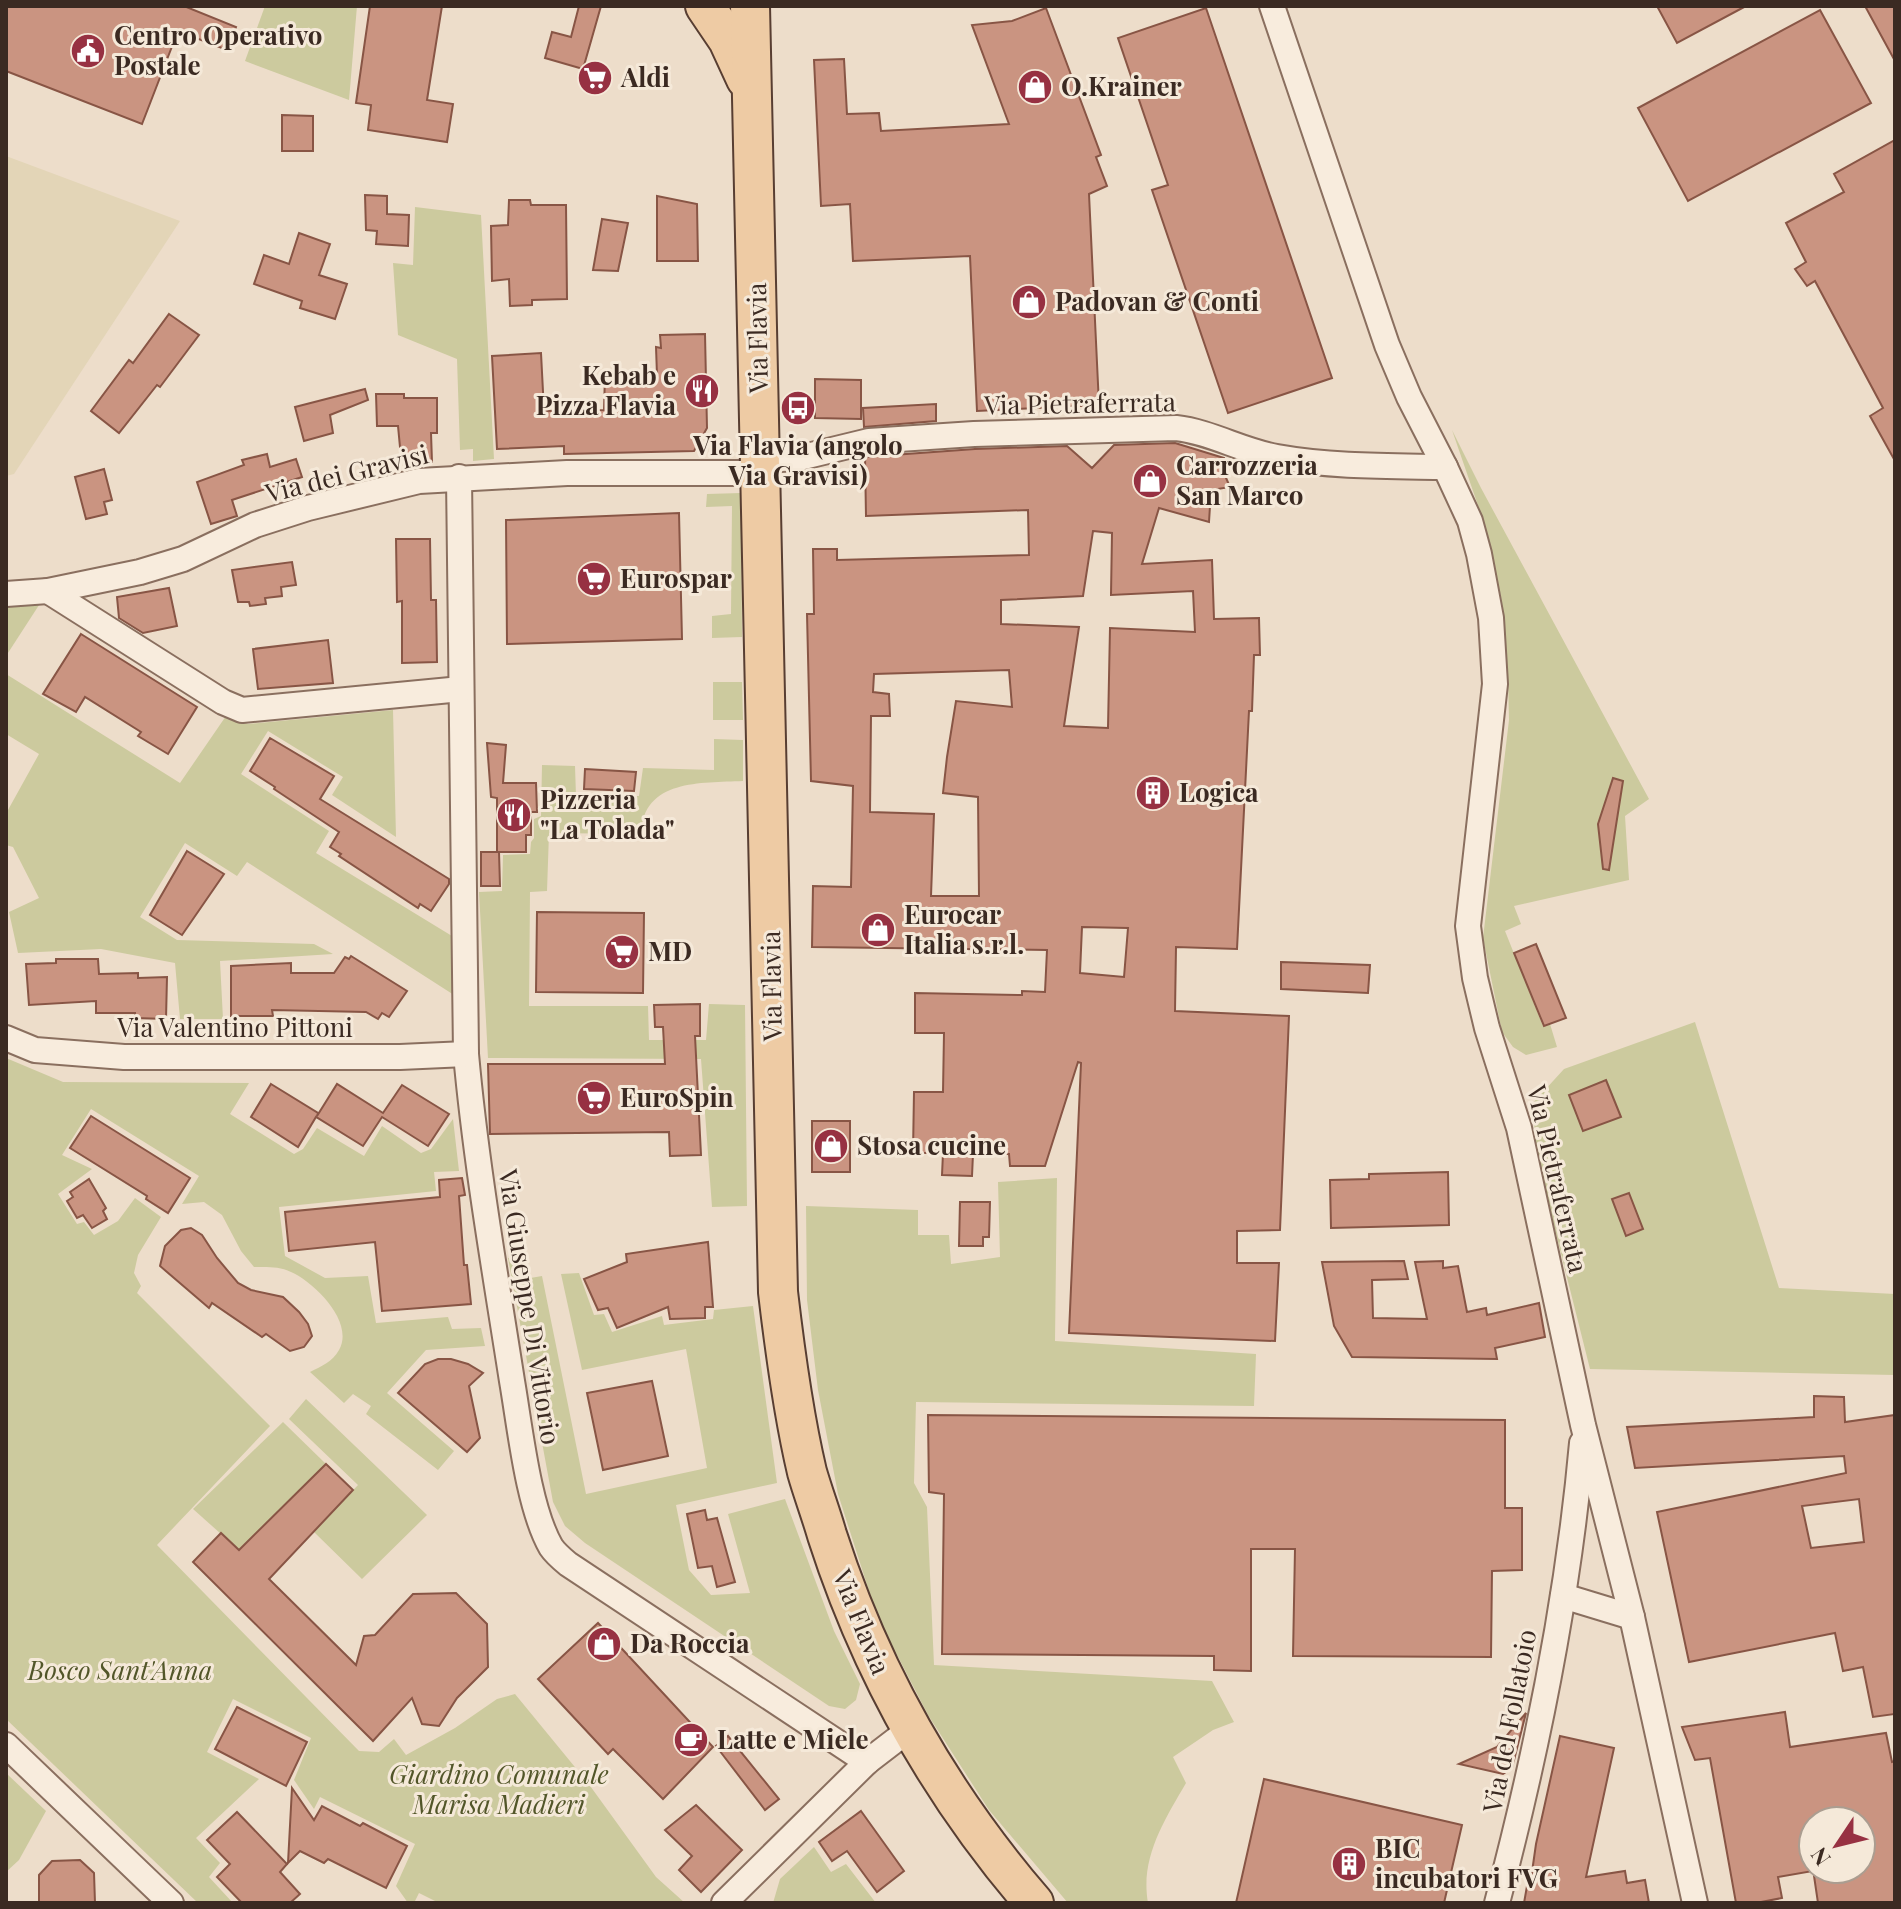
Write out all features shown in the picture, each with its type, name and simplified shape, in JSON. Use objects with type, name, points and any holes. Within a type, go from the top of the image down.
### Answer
[{"type":"main road","points":[[705,6],[728,40],[752,92]]},
{"type":"main road","name":"Via Flavia","points":[[750,6],[778,1292],[786,1361],[807,1472],[859,1625],[910,1729],[955,1801],[1034,1903]]},
{"type":"street","name":"Via Pietraferrata","points":[[1272,6],[1387,345],[1470,521],[1479,554],[1491,618],[1495,684],[1468,926],[1475,978],[1487,1028],[1519,1128],[1583,1425],[1632,1617],[1695,1903]]},
{"type":"street","name":"Via Pietraferrata","points":[[760,467],[869,441],[974,434],[1176,428],[1199,431],[1244,450],[1336,466],[1445,467]]},
{"type":"street","name":"Via dei Gravisi","points":[[6,594],[48,591],[155,568],[216,545],[255,525],[308,508],[419,481],[760,467]]},
{"type":"street","name":"Via Giuseppe Di Vittorio","points":[[459,477],[466,1054],[474,1142],[525,1459],[541,1524],[552,1549],[568,1564],[867,1762]]},
{"type":"street","points":[[48,591],[223,702],[242,710],[461,689]]},
{"type":"street","name":"Via Valentino Pittoni","points":[[6,1038],[35,1050],[124,1057],[400,1057],[466,1054]]},
{"type":"street","name":"Via del Follatoio","points":[[1497,1903],[1527,1790],[1563,1596],[1575,1515],[1583,1425]]},
{"type":"street","points":[[1563,1596],[1632,1617]]},
{"type":"street","points":[[724,1903],[867,1762],[910,1729]]},
{"type":"street","points":[[6,1745],[171,1903]]},
{"type":"shaded area","points":[[6,156],[180,221],[14,474],[6,476]]},
{"type":"green space","points":[[265,6],[357,6],[349,100],[245,61]]},
{"type":"green space","points":[[415,207],[481,215],[494,459],[473,461],[473,449],[460,450],[457,359],[398,335],[393,263],[413,265]]},
{"type":"green space","points":[[1452,430],[1649,799],[1625,816],[1629,880],[1514,906],[1521,924],[1505,931],[1543,1026],[1550,1024],[1557,1047],[1526,1055],[1513,1047],[1502,1032],[1483,938],[1509,720],[1501,597],[1482,517]]},
{"type":"green space","points":[[741,493],[742,637],[712,638],[712,616],[731,614],[732,506],[706,507],[707,494]]},
{"type":"green space","points":[[41,602],[6,656],[6,606]]},
{"type":"green space","points":[[6,674],[180,783],[226,716],[248,724],[393,710],[396,837],[332,795],[343,777],[268,731],[241,774],[329,831],[316,853],[452,936],[454,995],[247,862],[237,876],[185,843],[140,917],[177,940],[314,944],[333,954],[220,961],[223,1019],[180,1019],[175,963],[101,949],[18,953],[9,912],[39,898],[13,847],[6,845],[6,809],[39,754],[6,734]]},
{"type":"green space","points":[[713,682],[742,682],[743,720],[713,720]]},
{"type":"green space","points":[[714,739],[743,740],[743,781],[693,784],[663,794],[652,803],[644,816],[641,834],[549,833],[547,891],[530,892],[529,1006],[648,1006],[649,1040],[706,1040],[709,1004],[745,1005],[747,1206],[712,1207],[701,1059],[488,1058],[479,892],[502,891],[503,855],[530,854],[534,819],[541,816],[542,765],[575,766],[576,796],[639,796],[643,768],[714,770]]},
{"type":"green space","points":[[1695,1022],[1779,1288],[1895,1294],[1895,1375],[1590,1369],[1536,1154],[1533,1103],[1564,1069]]},
{"type":"green space","name":"Bosco Sant'Anna","points":[[6,1058],[63,1082],[249,1083],[230,1114],[294,1154],[303,1149],[317,1128],[364,1156],[382,1126],[421,1153],[431,1149],[453,1119],[459,1171],[434,1172],[436,1191],[279,1207],[285,1256],[325,1278],[368,1276],[376,1323],[448,1317],[452,1329],[481,1328],[485,1346],[426,1350],[387,1393],[454,1451],[438,1470],[366,1414],[371,1406],[353,1394],[344,1403],[310,1372],[333,1358],[342,1339],[337,1316],[321,1294],[286,1270],[254,1267],[241,1251],[222,1215],[204,1202],[182,1204],[199,1176],[91,1109],[62,1155],[92,1169],[58,1194],[77,1224],[84,1222],[94,1235],[118,1221],[135,1198],[161,1217],[138,1255],[134,1273],[141,1286],[137,1293],[270,1426],[157,1545],[359,1751],[379,1752],[394,1739],[406,1755],[455,1728],[497,1699],[515,1694],[588,1783],[656,1877],[685,1903],[439,1903],[419,1893],[414,1903],[408,1903],[396,1886],[415,1844],[320,1797],[314,1809],[294,1780],[311,1738],[233,1699],[207,1752],[259,1779],[196,1838],[220,1863],[209,1877],[233,1903],[198,1903],[6,1719]]},
{"type":"green space","points":[[1057,1178],[1055,1341],[1256,1354],[1254,1406],[916,1402],[914,1483],[927,1507],[934,1665],[1212,1681],[1234,1722],[1213,1730],[1173,1757],[1186,1783],[1162,1826],[1151,1855],[1146,1886],[1148,1903],[1068,1903],[989,1810],[928,1715],[877,1616],[838,1494],[818,1390],[807,1300],[806,1206],[918,1210],[918,1235],[949,1235],[951,1264],[1000,1257],[998,1182]]},
{"type":"green space","points":[[514,1257],[519,1280],[542,1276],[586,1494],[707,1468],[686,1349],[582,1370],[561,1274],[579,1273],[594,1315],[604,1314],[612,1332],[662,1316],[664,1325],[713,1319],[714,1310],[753,1306],[777,1483],[676,1505],[689,1570],[711,1595],[750,1593],[728,1514],[785,1499],[834,1631],[860,1684],[856,1700],[845,1709],[829,1706],[585,1543],[565,1526],[553,1502],[508,1258]]},
{"type":"green space","points":[[306,1399],[427,1515],[362,1579],[314,1532],[358,1485],[289,1419]]},
{"type":"green space","points":[[283,1422],[326,1464],[239,1550],[193,1509]]},
{"type":"green space","points":[[6,1773],[46,1811],[19,1860],[6,1872]]},
{"type":"green space","points":[[814,1847],[831,1872],[846,1864],[876,1903],[773,1903],[780,1879]]},
{"type":"building","name":"Centro Operativo Postale","points":[[6,6],[184,6],[236,27],[227,50],[178,31],[142,124],[6,71]]},
{"type":"building","points":[[370,6],[442,6],[427,100],[453,104],[447,142],[368,130],[371,105],[356,103]]},
{"type":"building","points":[[579,6],[601,6],[583,69],[545,58],[552,32],[571,37]]},
{"type":"building","points":[[1657,6],[1746,6],[1677,43]]},
{"type":"building","points":[[1865,6],[1895,6],[1895,61]]},
{"type":"building","points":[[1046,8],[1101,155],[1096,157],[1107,186],[1089,194],[1099,405],[977,411],[970,256],[853,261],[850,204],[821,206],[814,60],[844,59],[847,114],[879,113],[881,131],[1009,124],[972,25],[1012,21]]},
{"type":"building","points":[[1206,8],[1332,378],[1228,413],[1152,190],[1168,185],[1118,38]]},
{"type":"building","points":[[1820,10],[1871,103],[1688,201],[1638,108]]},
{"type":"building","points":[[282,115],[313,116],[313,151],[282,151]]},
{"type":"building","points":[[1895,140],[1895,461],[1870,416],[1883,408],[1815,281],[1807,286],[1795,269],[1806,262],[1786,223],[1844,192],[1834,174]]},
{"type":"building","points":[[365,195],[387,196],[387,214],[409,215],[408,246],[376,244],[377,231],[366,230]]},
{"type":"building","points":[[657,196],[697,204],[698,261],[657,261]]},
{"type":"building","points":[[509,200],[530,200],[531,205],[566,205],[567,299],[532,300],[532,305],[510,306],[509,279],[492,281],[491,226],[508,225]]},
{"type":"building","points":[[602,219],[628,223],[618,271],[593,270]]},
{"type":"building","points":[[299,233],[330,244],[319,275],[347,284],[335,319],[300,308],[302,301],[254,284],[264,255],[289,264]]},
{"type":"building","points":[[169,314],[199,335],[160,387],[157,385],[119,433],[91,411],[129,360],[133,363]]},
{"type":"building","points":[[705,334],[707,428],[694,451],[564,454],[564,446],[497,449],[492,356],[541,353],[544,411],[604,410],[605,374],[657,375],[656,347],[661,348],[660,335]]},
{"type":"building","points":[[815,379],[861,380],[861,419],[815,418]]},
{"type":"building","points":[[365,389],[368,400],[330,415],[333,433],[304,441],[295,407]]},
{"type":"building","points":[[376,394],[437,398],[437,433],[431,433],[432,462],[404,462],[404,447],[400,447],[398,426],[377,426]]},
{"type":"building","points":[[936,404],[936,421],[864,427],[863,408]]},
{"type":"building","points":[[1175,443],[1224,458],[1223,471],[1230,487],[1211,490],[1209,522],[1159,508],[1142,564],[1212,560],[1214,619],[1259,618],[1260,655],[1254,655],[1252,711],[1249,711],[1237,949],[1176,947],[1175,1011],[1289,1016],[1280,1230],[1237,1231],[1237,1263],[1279,1263],[1275,1341],[1069,1333],[1081,1063],[1078,1062],[1045,1166],[1010,1166],[1009,1154],[973,1154],[972,1176],[942,1175],[943,1153],[913,1153],[914,1092],[943,1092],[944,1033],[915,1033],[915,993],[1022,995],[1022,991],[1045,992],[1047,950],[812,947],[813,886],[851,887],[853,786],[811,781],[807,614],[814,614],[813,549],[837,549],[837,560],[1029,555],[1028,510],[866,516],[865,457],[1067,446],[1092,468],[1114,445]],"holes":[[[1093,531],[1112,533],[1111,595],[1193,591],[1195,632],[1110,628],[1108,728],[1064,726],[1079,627],[1001,624],[1001,600],[1083,596]],[[1009,670],[1012,707],[956,701],[947,757],[943,793],[978,797],[979,896],[931,896],[934,814],[870,812],[871,716],[890,716],[889,694],[873,692],[874,674]],[[1082,927],[1128,928],[1124,977],[1080,973]]]},
{"type":"building","points":[[267,454],[270,467],[296,459],[302,477],[232,500],[237,516],[211,524],[197,482],[244,465],[242,460]]},
{"type":"building","points":[[104,469],[112,500],[104,502],[107,514],[86,519],[75,477]]},
{"type":"building","name":"Eurospar","points":[[679,513],[682,639],[507,644],[506,520]]},
{"type":"building","points":[[396,539],[430,539],[431,600],[436,600],[437,662],[402,663],[402,601],[397,602]]},
{"type":"building","points":[[292,562],[296,585],[281,587],[282,596],[265,598],[266,604],[250,606],[249,602],[238,602],[232,570]]},
{"type":"building","points":[[169,588],[177,626],[143,633],[119,618],[117,597]]},
{"type":"building","points":[[81,634],[197,707],[168,754],[138,736],[141,732],[85,697],[76,712],[43,694]]},
{"type":"building","points":[[328,640],[333,683],[258,689],[253,649]]},
{"type":"building","points":[[270,738],[334,776],[320,799],[449,879],[449,884],[431,911],[420,904],[418,908],[339,856],[341,854],[330,847],[339,832],[250,771]]},
{"type":"building","points":[[487,743],[506,745],[503,783],[536,783],[537,812],[531,812],[531,835],[526,835],[526,852],[499,852],[500,886],[481,886],[481,852],[497,852],[497,798],[491,797]]},
{"type":"building","points":[[585,769],[636,772],[634,791],[584,789]]},
{"type":"building","points":[[1613,778],[1623,781],[1609,870],[1603,869],[1598,824]]},
{"type":"building","points":[[187,851],[224,874],[182,935],[150,915]]},
{"type":"building","points":[[537,912],[644,913],[643,993],[536,992]]},
{"type":"building","points":[[1536,944],[1566,1018],[1544,1026],[1514,953]]},
{"type":"building","points":[[351,956],[407,991],[389,1017],[382,1013],[378,1019],[366,1012],[272,1010],[273,1016],[231,1016],[231,966],[291,963],[291,973],[334,973],[345,957],[349,959]]},
{"type":"building","points":[[56,959],[98,959],[99,974],[138,973],[138,978],[167,977],[166,1019],[135,1018],[135,1013],[96,1013],[96,1001],[29,1005],[26,964],[56,963]]},
{"type":"building","points":[[1281,962],[1370,965],[1368,993],[1281,989]]},
{"type":"building","name":"EuroSpin","points":[[700,1004],[700,1036],[695,1036],[701,1155],[670,1156],[669,1132],[490,1134],[488,1064],[665,1064],[663,1027],[655,1027],[654,1005]]},
{"type":"building","points":[[1606,1080],[1621,1117],[1583,1131],[1569,1095]]},
{"type":"building","points":[[271,1084],[318,1113],[317,1116],[337,1084],[383,1113],[402,1085],[449,1114],[428,1146],[382,1117],[363,1146],[316,1117],[298,1147],[251,1117]]},
{"type":"building","points":[[91,1116],[190,1178],[168,1213],[146,1199],[147,1196],[70,1148]]},
{"type":"building","name":"Stosa cucine","points":[[812,1121],[850,1121],[850,1172],[812,1172]]},
{"type":"building","points":[[1448,1172],[1449,1225],[1331,1228],[1330,1180],[1369,1179],[1369,1174]]},
{"type":"building","points":[[462,1178],[465,1195],[459,1196],[464,1265],[467,1265],[471,1304],[382,1311],[375,1242],[289,1251],[285,1212],[440,1197],[439,1180]]},
{"type":"building","points":[[89,1179],[106,1208],[103,1211],[107,1219],[92,1228],[83,1215],[77,1218],[67,1201],[73,1197],[70,1192]]},
{"type":"building","points":[[1629,1193],[1643,1229],[1626,1236],[1612,1199]]},
{"type":"building","points":[[960,1202],[990,1202],[989,1237],[983,1237],[983,1246],[959,1246]]},
{"type":"building","points":[[191,1228],[202,1235],[238,1283],[251,1290],[283,1297],[299,1312],[312,1336],[304,1347],[290,1351],[266,1334],[262,1337],[212,1303],[209,1308],[160,1266],[165,1246],[181,1230]]},
{"type":"building","points":[[708,1242],[713,1307],[705,1307],[705,1318],[670,1319],[668,1307],[617,1328],[608,1308],[598,1310],[584,1279],[627,1262],[626,1254]]},
{"type":"building","points":[[1404,1261],[1408,1279],[1372,1280],[1373,1318],[1427,1319],[1415,1262],[1443,1261],[1443,1268],[1458,1266],[1467,1312],[1486,1308],[1487,1315],[1539,1303],[1545,1337],[1495,1348],[1497,1359],[1352,1357],[1334,1326],[1322,1262]]},
{"type":"building","points":[[438,1359],[468,1364],[483,1373],[469,1386],[480,1438],[467,1452],[398,1393],[425,1364]]},
{"type":"building","points":[[652,1381],[668,1456],[603,1470],[587,1393]]},
{"type":"building","points":[[1814,1396],[1844,1397],[1845,1422],[1895,1415],[1895,1714],[1873,1717],[1863,1667],[1843,1671],[1835,1633],[1689,1662],[1657,1512],[1846,1473],[1844,1456],[1635,1468],[1627,1427],[1814,1417]],"holes":[[[1859,1499],[1864,1542],[1811,1548],[1802,1506]]]},
{"type":"building","points":[[928,1415],[1505,1420],[1505,1508],[1522,1508],[1522,1570],[1492,1571],[1491,1657],[1293,1656],[1295,1549],[1251,1549],[1251,1671],[1214,1670],[1214,1656],[942,1654],[944,1494],[929,1492]]},
{"type":"building","points":[[326,1464],[353,1490],[269,1579],[356,1665],[364,1636],[375,1635],[413,1594],[456,1593],[487,1624],[488,1667],[457,1698],[439,1726],[422,1724],[412,1698],[373,1741],[193,1562],[221,1533],[239,1550]]},
{"type":"building","points":[[705,1510],[707,1520],[717,1518],[735,1582],[717,1587],[712,1566],[698,1568],[687,1514]]},
{"type":"building","points":[[598,1623],[713,1747],[663,1799],[613,1749],[608,1754],[538,1679]]},
{"type":"building","points":[[237,1707],[307,1742],[286,1786],[215,1749]]},
{"type":"building","points":[[1785,1712],[1790,1747],[1886,1733],[1892,1762],[1895,1761],[1895,1903],[1818,1903],[1815,1885],[1877,1885],[1877,1805],[1797,1805],[1797,1874],[1778,1877],[1782,1898],[1736,1903],[1710,1758],[1695,1760],[1682,1727]]},
{"type":"building","points":[[1526,1713],[1512,1768],[1503,1774],[1459,1764],[1497,1747]]},
{"type":"building","points":[[728,1736],[779,1799],[765,1810],[716,1746]]},
{"type":"building","points":[[1560,1736],[1614,1748],[1586,1877],[1625,1871],[1627,1883],[1645,1880],[1649,1903],[1524,1903]]},
{"type":"building","name":"BIC incubatori FVG","points":[[1264,1779],[1462,1825],[1444,1903],[1236,1903]]},
{"type":"building","points":[[292,1788],[314,1820],[322,1806],[407,1846],[386,1888],[328,1859],[324,1863],[300,1851],[288,1863]]},
{"type":"building","points":[[696,1805],[742,1850],[701,1892],[679,1870],[692,1856],[665,1830]]},
{"type":"building","points":[[861,1811],[904,1871],[877,1892],[847,1851],[832,1861],[819,1842]]},
{"type":"building","points":[[237,1812],[287,1864],[280,1872],[300,1894],[290,1903],[242,1903],[217,1877],[230,1864],[207,1840]]},
{"type":"building","points":[[80,1860],[94,1873],[95,1903],[39,1903],[39,1875],[52,1861]]},
{"type":"place","name":"Centro Operativo Postale","points":[[88,51]]},
{"type":"place","name":"Aldi","points":[[595,78]]},
{"type":"place","name":"O.Krainer","points":[[1035,87]]},
{"type":"place","name":"Padovan & Conti","points":[[1029,302]]},
{"type":"place","name":"Kebab e Pizza Flavia","points":[[702,391]]},
{"type":"place","name":"Via Flavia (angolo Via Gravisi)","points":[[798,408]]},
{"type":"place","name":"Carrozzeria San Marco","points":[[1150,481]]},
{"type":"place","name":"Eurospar","points":[[594,579]]},
{"type":"place","name":"Logica","points":[[1153,793]]},
{"type":"place","name":"Pizzeria \"La Tolada\"","points":[[514,815]]},
{"type":"place","name":"Eurocar Italia s.r.l.","points":[[878,930]]},
{"type":"place","name":"MD","points":[[622,952]]},
{"type":"place","name":"EuroSpin","points":[[594,1098]]},
{"type":"place","name":"Stosa cucine","points":[[831,1146]]},
{"type":"place","name":"Da Roccia","points":[[604,1644]]},
{"type":"place","name":"Latte e Miele","points":[[691,1740]]},
{"type":"place","name":"BIC incubatori FVG","points":[[1349,1864]]},
{"type":"park label","name":"Giardino Comunale Marisa Madieri","points":[[499,1790]]}]
